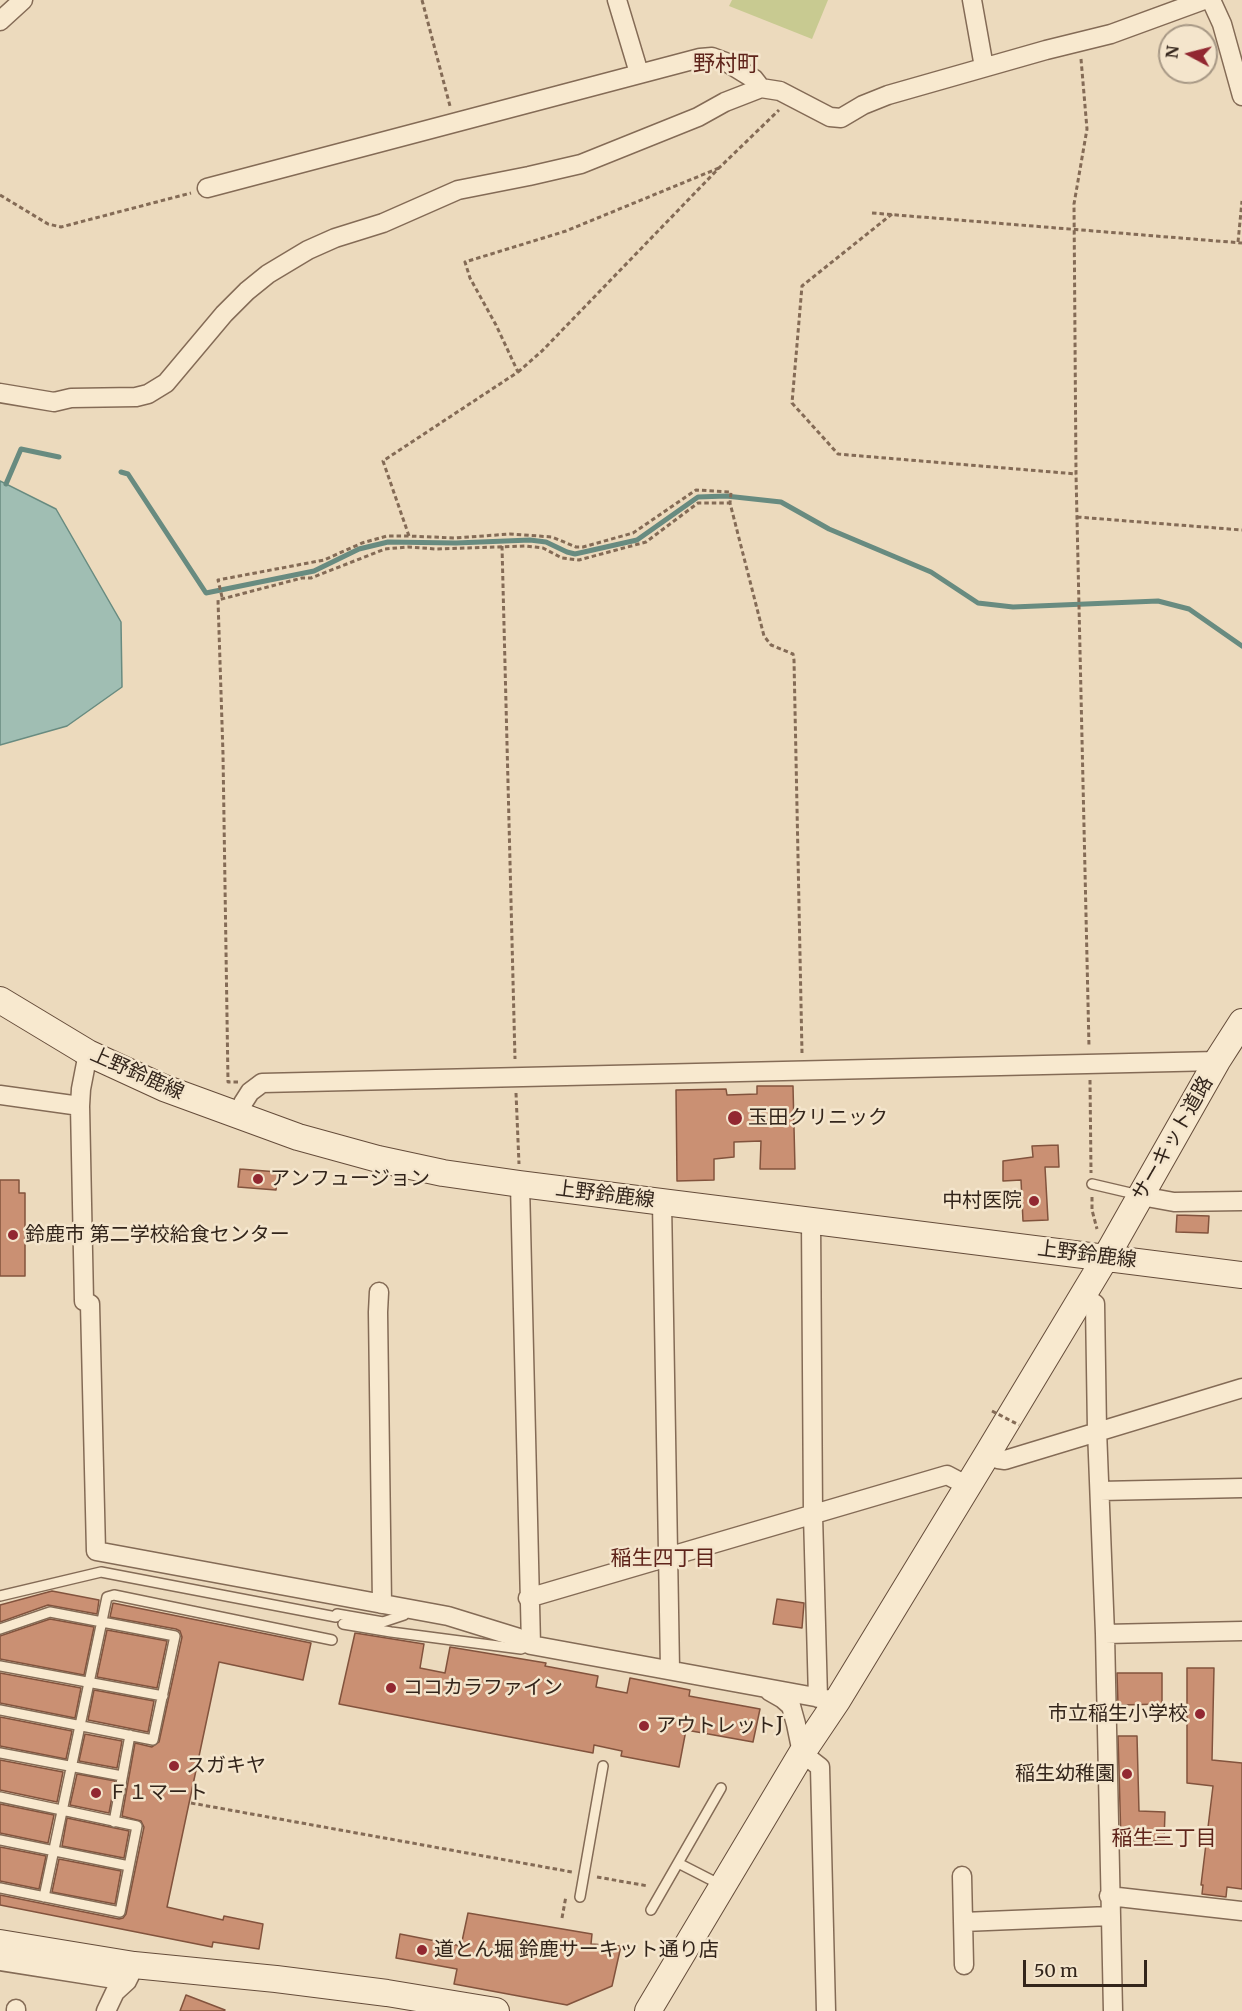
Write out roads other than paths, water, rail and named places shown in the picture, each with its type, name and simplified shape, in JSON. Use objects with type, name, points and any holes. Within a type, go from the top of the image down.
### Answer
[{"type":"street","points":[[0,21],[23,0]]},
{"type":"street","points":[[617,0],[639,73]]},
{"type":"street","points":[[972,0],[984,68]]},
{"type":"street","points":[[0,393],[54,402],[71,398],[136,397],[148,394],[166,383],[224,314],[247,291],[268,274],[308,250],[334,238],[383,223],[458,190],[581,164],[698,117],[725,102],[761,88],[780,91],[830,117],[841,118],[863,105],[888,95],[1133,27],[1204,0]]},
{"type":"street","points":[[1211,0],[1222,24],[1242,96]]},
{"type":"street","points":[[207,188],[700,58],[712,57],[728,63],[754,79],[761,88]]},
{"type":"street","name":"上野鈴鹿線","points":[[0,1000],[88,1053],[164,1088],[298,1137],[378,1159],[443,1173],[520,1184],[1242,1275]]},
{"type":"street","name":"サーキット道路","points":[[648,2011],[802,1754],[828,1699],[968,1486],[1106,1257],[1217,1061],[1242,1022]]},
{"type":"street","points":[[88,1053],[80,1106],[84,1301],[90,1304],[96,1551],[448,1616],[516,1637],[531,1645],[828,1699],[813,1515],[811,1220]]},
{"type":"street","points":[[240,1117],[243,1103],[252,1089],[262,1083],[1217,1061]]},
{"type":"street","points":[[0,1095],[80,1106]]},
{"type":"street","points":[[520,1184],[528,1598],[531,1645]]},
{"type":"street","points":[[1141,1196],[1174,1202],[1242,1201]]},
{"type":"street","points":[[662,1202],[670,1669]]},
{"type":"street","points":[[379,1292],[382,1604]]},
{"type":"street","points":[[1083,1295],[1095,1304],[1096,1430],[1105,1634],[1113,2011]]},
{"type":"street","points":[[988,1453],[1005,1460],[1096,1430],[1242,1388]]},
{"type":"street","points":[[528,1598],[947,1475],[968,1486]]},
{"type":"street","points":[[1100,1491],[1242,1488]]},
{"type":"street","points":[[1105,1634],[1242,1631]]},
{"type":"street","points":[[763,1687],[791,1706],[802,1754],[819,1767],[826,2011]]},
{"type":"street","points":[[962,1876],[964,1965]]},
{"type":"street","points":[[1109,1896],[1242,1911]]},
{"type":"street","points":[[963,1922],[1110,1916]]},
{"type":"street","points":[[0,1943],[130,1973]]},
{"type":"street","points":[[0,1962],[130,1973],[276,1979],[387,1993],[496,2011]]},
{"type":"street","points":[[106,2011],[115,1992],[130,1973]]},
{"type":"lane","points":[[1092,1184],[1141,1196]]},
{"type":"lane","points":[[0,1596],[100,1572],[339,1618],[391,1632],[521,1649],[531,1645]]},
{"type":"lane","points":[[44,1897],[107,1597],[114,1595],[332,1640]]},
{"type":"lane","points":[[339,1618],[383,1622],[404,1615],[408,1609]]},
{"type":"lane","points":[[0,1629],[50,1612],[176,1636],[153,1740],[0,1710]]},
{"type":"lane","points":[[0,1666],[163,1696]]},
{"type":"lane","points":[[114,1822],[130,1735]]},
{"type":"lane","points":[[0,1753],[122,1776]]},
{"type":"lane","points":[[580,1897],[603,1766]]},
{"type":"lane","points":[[651,1910],[721,1788]]},
{"type":"lane","points":[[0,1797],[137,1827],[120,1912],[0,1888]]},
{"type":"lane","points":[[0,1840],[129,1866]]},
{"type":"lane","points":[[678,1863],[722,1885]]},
{"type":"water","points":[[0,481],[56,509],[121,622],[122,687],[67,726],[0,745]]},
{"type":"waterway","points":[[6,484],[21,449],[59,457]]},
{"type":"waterway","points":[[121,472],[128,474],[206,593],[314,571],[359,549],[388,542],[456,543],[530,540],[546,542],[575,554],[637,540],[698,497],[726,496],[781,502],[829,529],[931,572],[978,603],[1013,607],[1158,601],[1189,609],[1242,646]]},
{"type":"place","name":"玉田クリニック","points":[[735,1118]]},
{"type":"place","name":"アンフュージョン","points":[[258,1179]]},
{"type":"place","name":"中村医院","points":[[1034,1201]]},
{"type":"place","name":"鈴鹿市 第二学校給食センター","points":[[13,1235]]},
{"type":"place","name":"ココカラファイン","points":[[391,1688]]},
{"type":"place","name":"市立稲生小学校","points":[[1200,1714]]},
{"type":"place","name":"アウトレットJ","points":[[644,1726]]},
{"type":"place","name":"スガキヤ","points":[[174,1766]]},
{"type":"place","name":"稲生幼稚園","points":[[1127,1774]]},
{"type":"place","name":"Ｆ１マート","points":[[96,1793]]},
{"type":"place","name":"道とん堀 鈴鹿サーキット通り店","points":[[422,1950]]},
{"type":"district","name":"野村町","points":[[726,65]]},
{"type":"district","name":"稲生四丁目","points":[[663,1559]]},
{"type":"district","name":"稲生三丁目","points":[[1164,1839]]}]
